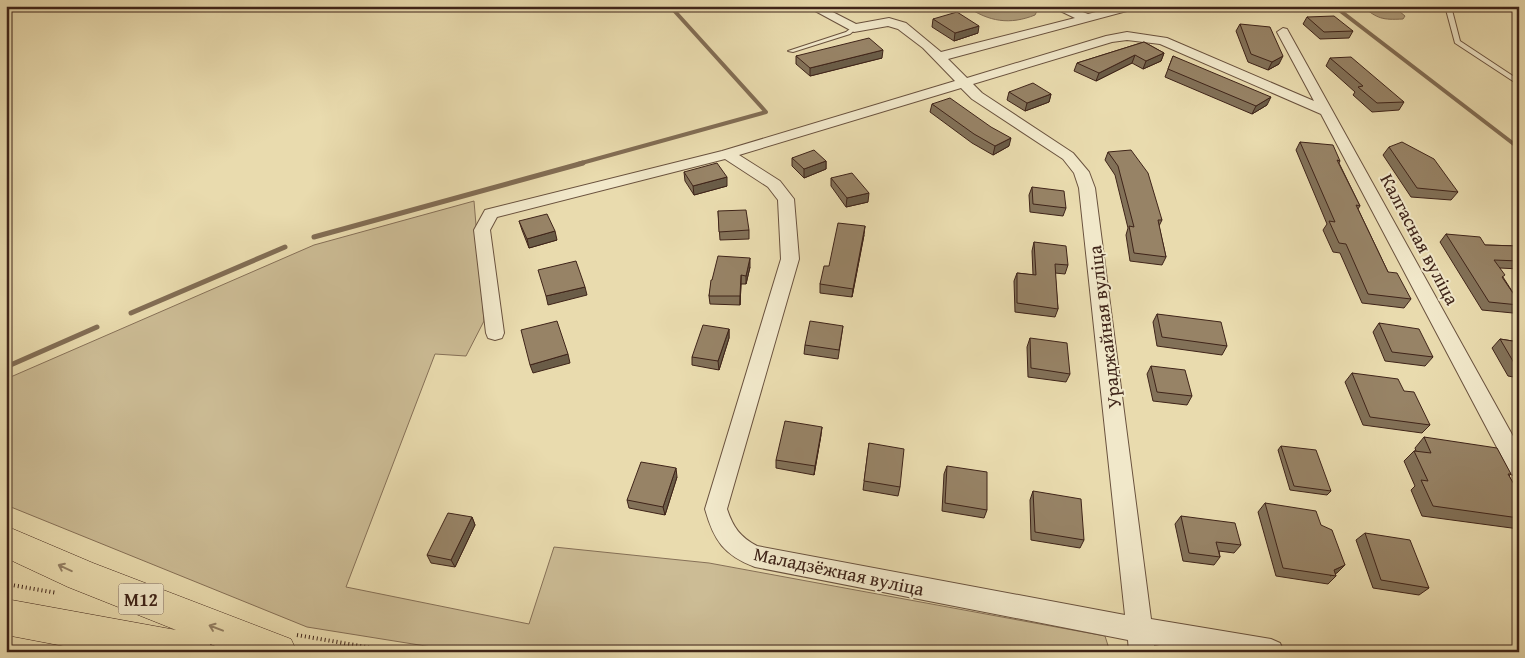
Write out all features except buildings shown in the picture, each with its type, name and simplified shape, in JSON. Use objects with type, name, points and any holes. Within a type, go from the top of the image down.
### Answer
[{"type":"highway","name":"М12","points":[[6,541],[89,578],[278,652]]},
{"type":"highway","name":"М12","points":[[6,617],[195,652]]},
{"type":"street","points":[[812,6],[854,28]]},
{"type":"street","points":[[1056,6],[1086,18]]},
{"type":"street","points":[[939,56],[1134,6]]},
{"type":"street","name":"Ураджайная вуліца","points":[[854,28],[882,23],[895,24],[914,36],[939,56],[977,96],[1068,156],[1081,172],[1087,188],[1141,641]]},
{"type":"street","name":"Калгасная вуліца","points":[[1283,32],[1327,110],[1519,468]]},
{"type":"street","points":[[495,333],[482,230],[491,214],[727,154],[1110,39],[1127,36],[1163,41],[1327,110]]},
{"type":"street","name":"Маладзёжная вуліца","points":[[727,154],[774,184],[786,199],[790,259],[716,509],[727,538],[738,548],[755,556],[1141,641],[1271,652]]},
{"type":"lane","points":[[1478,6],[1448,8],[1457,42],[1519,83]]},
{"type":"lane","points":[[791,51],[848,33],[854,28]]},
{"type":"shaded area","points":[[966,6],[1034,6],[1038,9],[1035,15],[1008,21],[991,19]]},
{"type":"shaded area","points":[[1362,6],[1393,6],[1405,16],[1403,19],[1381,18]]},
{"type":"shaded area","points":[[474,201],[484,321],[466,356],[435,354],[346,587],[529,624],[554,547],[709,563],[1105,636],[1110,652],[463,652],[307,627],[6,505],[6,379],[314,245]]},
{"type":"waterway","points":[[578,164],[766,112],[670,6]]},
{"type":"waterway","points":[[1334,6],[1519,148]]},
{"type":"waterway","points":[[314,237],[583,163]]},
{"type":"waterway","points":[[131,313],[285,247]]},
{"type":"waterway","points":[[6,367],[97,327]]}]
